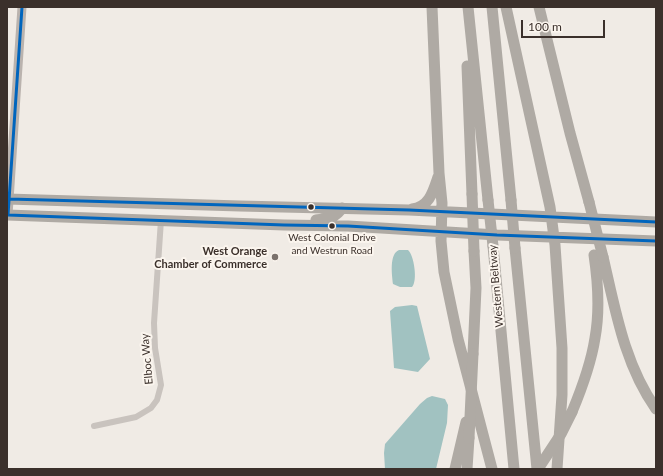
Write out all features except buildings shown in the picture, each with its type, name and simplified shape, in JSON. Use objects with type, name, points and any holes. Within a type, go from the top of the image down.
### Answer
[{"type":"highway","points":[[432,7],[444,272],[449,302],[492,469]]},
{"type":"highway","name":"Western Beltway","points":[[468,7],[514,469]]},
{"type":"highway","name":"Western Beltway","points":[[492,7],[510,200],[538,469]]},
{"type":"highway","points":[[506,7],[550,207],[554,236],[562,348],[562,395],[556,469]]},
{"type":"highway","points":[[539,7],[598,256],[622,337],[635,373],[656,409]]},
{"type":"highway","points":[[467,469],[474,354],[476,288],[467,47],[469,24]]},
{"type":"highway","points":[[409,210],[421,207],[428,200],[432,194],[439,173]]},
{"type":"highway","points":[[8,199],[409,210],[656,222]]},
{"type":"highway","points":[[124,220],[150,214],[157,211],[165,204]]},
{"type":"highway","points":[[162,220],[165,213],[180,204]]},
{"type":"highway","points":[[292,225],[333,217],[338,214],[342,208]]},
{"type":"highway","points":[[7,215],[124,220],[366,226],[434,230],[441,232],[656,241]]},
{"type":"highway","points":[[538,469],[561,434],[584,382],[595,338],[598,311],[598,256]]},
{"type":"highway","points":[[455,469],[466,422],[474,354]]},
{"type":"street","points":[[7,215],[22,7]]},
{"type":"street","name":"Elboc Way","points":[[94,426],[136,418],[151,408],[157,400],[161,385],[155,348],[154,324],[162,220]]},
{"type":"water","points":[[399,250],[408,250],[412,257],[415,279],[412,287],[400,287],[393,284],[392,260],[396,252]]},
{"type":"water","points":[[412,305],[417,306],[430,359],[418,372],[394,368],[390,311],[395,307]]},
{"type":"water","points":[[432,396],[445,399],[448,405],[447,423],[436,469],[385,469],[385,444],[420,404]]},
{"type":"transit line","points":[[22,7],[8,215],[348,226],[497,235],[656,241]]},
{"type":"transit line","points":[[9,199],[409,210],[656,222]]},
{"type":"place","name":"West Colonial Drive and Westrun Road","points":[[332,226]]},
{"type":"place","name":"West Orange Chamber of Commerce","points":[[275,257]]}]
